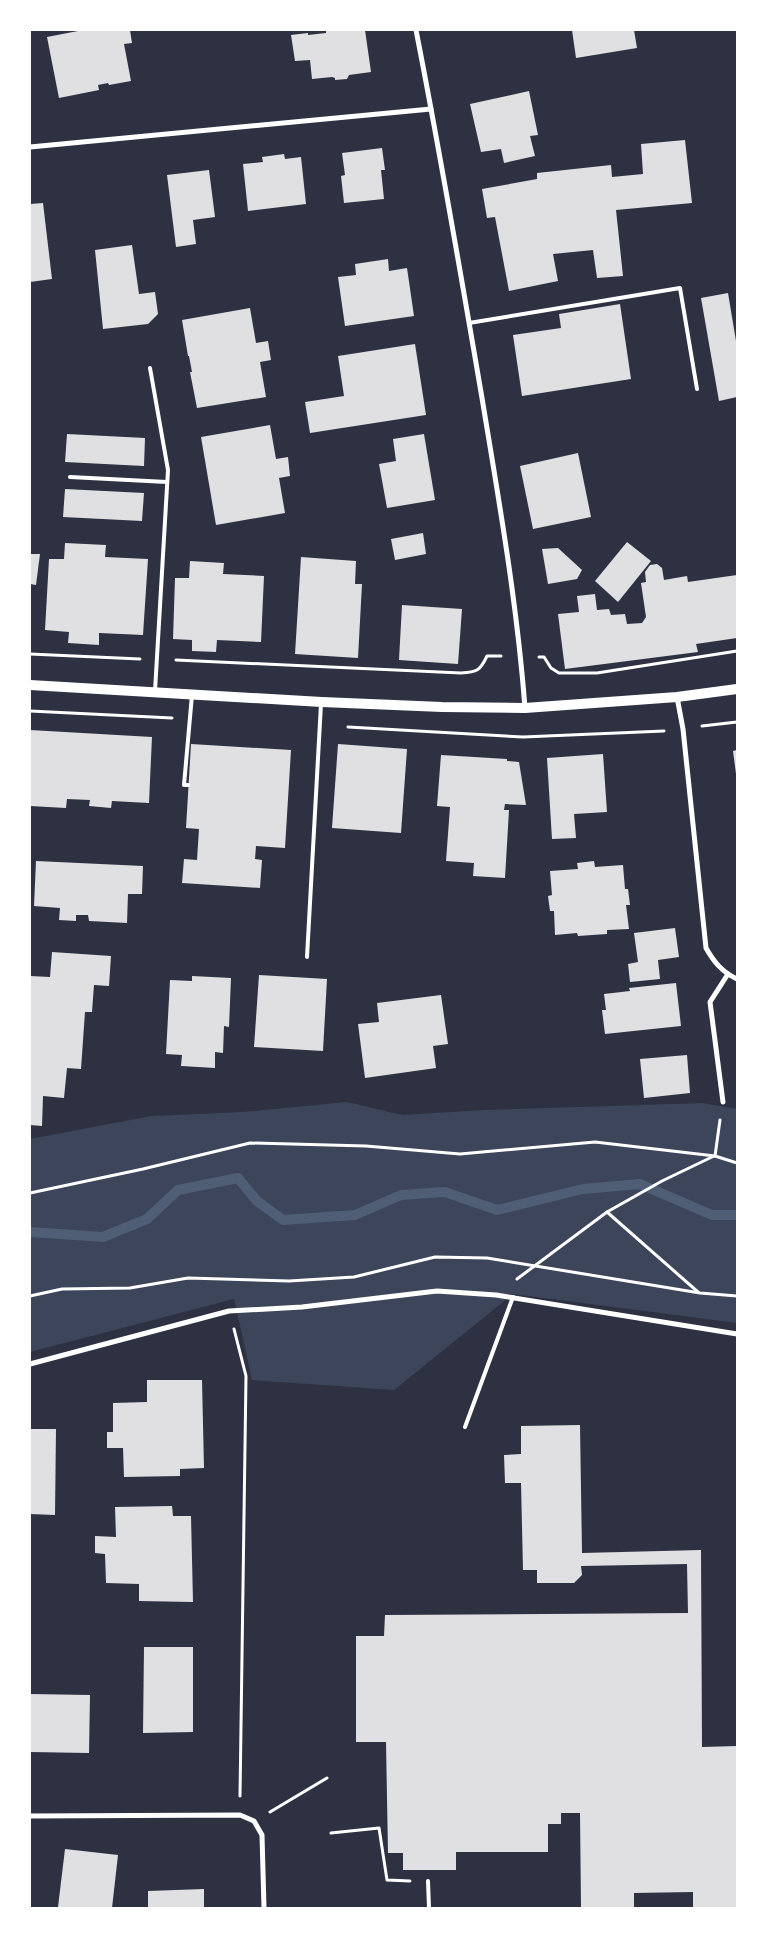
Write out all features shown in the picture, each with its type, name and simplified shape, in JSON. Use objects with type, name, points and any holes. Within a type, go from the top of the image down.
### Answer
[{"type":"main road","points":[[30,685],[322,702],[525,708],[677,697],[737,689]]},
{"type":"street","points":[[416,30],[469,323],[508,556],[521,657],[525,708]]},
{"type":"street","points":[[30,147],[431,108]]},
{"type":"street","points":[[677,697],[683,729],[706,948],[716,964],[737,979]]},
{"type":"street","points":[[723,1102],[710,1002],[728,974]]},
{"type":"street","points":[[30,1364],[229,1311],[302,1307],[437,1291],[513,1297],[737,1334]]},
{"type":"street","points":[[30,1816],[240,1814],[254,1821],[262,1835],[264,1908]]},
{"type":"lane","points":[[469,323],[680,288],[697,389]]},
{"type":"lane","points":[[150,368],[168,470],[155,691]]},
{"type":"lane","points":[[70,477],[167,482]]},
{"type":"lane","points":[[188,785],[184,785],[193,693]]},
{"type":"lane","points":[[307,957],[322,702]]},
{"type":"lane","points":[[465,1427],[513,1297]]},
{"type":"lane","points":[[428,1881],[429,1908]]},
{"type":"path","points":[[30,654],[461,673],[472,673],[482,668],[487,656],[544,657],[551,668],[559,673],[597,674],[737,651]]},
{"type":"path","points":[[715,1156],[723,1102]]},
{"type":"path","points":[[30,1193],[144,1169],[250,1143],[366,1146],[460,1154],[595,1142],[715,1156],[737,1163]]},
{"type":"path","points":[[534,1266],[607,1212],[715,1156]]},
{"type":"path","points":[[607,1212],[700,1293]]},
{"type":"path","points":[[30,1296],[62,1289],[130,1288],[188,1278],[289,1281],[354,1277],[435,1258],[487,1258],[700,1293],[737,1296]]},
{"type":"path","points":[[229,1311],[246,1376],[240,1814]]},
{"type":"path","points":[[254,1821],[327,1778]]},
{"type":"path","points":[[331,1833],[379,1828],[387,1880],[428,1881]]},
{"type":"shaded area","points":[[347,1102],[402,1115],[484,1110],[703,1103],[737,1109],[737,1323],[513,1294],[394,1390],[252,1380],[234,1299],[30,1352],[30,1139],[151,1116],[243,1112]]},
{"type":"building","points":[[83,30],[130,30],[132,43],[124,44],[131,81],[98,85],[99,90],[59,98],[47,37]]},
{"type":"building","points":[[365,30],[371,72],[349,75],[347,79],[335,80],[332,77],[312,79],[310,60],[295,61],[291,35],[326,33],[326,31]]},
{"type":"building","points":[[572,30],[634,30],[637,48],[576,58]]},
{"type":"building","points":[[529,91],[538,135],[530,136],[535,156],[504,163],[501,149],[481,152],[470,104]]},
{"type":"building","points":[[685,140],[692,203],[616,210],[623,276],[597,278],[593,250],[553,254],[558,281],[509,291],[495,217],[487,218],[482,189],[537,179],[537,173],[611,165],[612,177],[643,174],[641,144]]},
{"type":"building","points":[[382,148],[385,170],[381,170],[384,199],[344,203],[341,176],[345,175],[342,153]]},
{"type":"building","points":[[284,154],[285,159],[301,157],[306,204],[248,211],[243,164],[263,162],[262,157]]},
{"type":"building","points":[[209,170],[215,217],[193,220],[196,244],[176,247],[167,175]]},
{"type":"building","points":[[43,203],[52,279],[30,282],[30,204]]},
{"type":"building","points":[[132,245],[139,294],[155,292],[158,314],[148,324],[103,329],[95,250]]},
{"type":"building","points":[[388,259],[389,271],[407,268],[414,316],[345,326],[338,277],[356,275],[355,264]]},
{"type":"building","points":[[728,293],[737,347],[737,397],[719,401],[701,298]]},
{"type":"building","points":[[620,304],[631,379],[522,396],[513,335],[561,328],[559,314]]},
{"type":"building","points":[[250,308],[256,343],[268,341],[271,360],[260,362],[266,397],[197,408],[182,320]]},
{"type":"building","points":[[415,344],[426,415],[310,433],[305,402],[344,396],[338,356]]},
{"type":"building","points":[[270,425],[276,459],[288,457],[290,476],[279,478],[285,513],[216,525],[201,437]]},
{"type":"building","points":[[67,434],[145,438],[144,466],[65,462]]},
{"type":"building","points":[[424,434],[435,500],[387,508],[379,464],[396,461],[393,439]]},
{"type":"building","points":[[578,453],[591,517],[533,529],[520,466]]},
{"type":"building","points":[[65,489],[144,493],[142,521],[63,517]]},
{"type":"building","points":[[423,533],[426,554],[395,560],[391,539]]},
{"type":"building","points":[[627,542],[651,561],[618,602],[595,581]]},
{"type":"building","points":[[65,543],[106,545],[105,557],[148,559],[143,635],[99,633],[99,645],[68,643],[69,632],[45,630],[49,559],[64,559]]},
{"type":"building","points":[[558,548],[582,570],[577,579],[548,584],[542,549]]},
{"type":"building","points":[[30,554],[40,554],[36,585],[30,584]]},
{"type":"building","points":[[301,557],[356,561],[355,584],[362,584],[358,658],[295,654]]},
{"type":"building","points":[[190,561],[224,563],[223,574],[264,576],[261,642],[217,640],[216,652],[192,651],[192,640],[173,639],[175,578],[189,578]]},
{"type":"building","points":[[657,564],[662,568],[664,580],[687,576],[688,582],[737,575],[737,638],[696,644],[698,652],[565,669],[558,614],[579,612],[577,596],[595,594],[597,610],[609,609],[611,615],[625,614],[627,624],[642,623],[646,617],[641,583],[646,582],[645,572],[650,565]]},
{"type":"building","points":[[402,605],[462,609],[458,664],[399,660]]},
{"type":"building","points":[[30,730],[152,737],[149,803],[112,801],[111,808],[89,806],[90,800],[67,799],[66,808],[30,806]]},
{"type":"building","points":[[191,744],[291,750],[285,848],[256,846],[255,859],[262,860],[260,888],[182,883],[184,859],[197,860],[199,829],[186,828]]},
{"type":"building","points":[[338,744],[407,749],[401,833],[332,828]]},
{"type":"building","points":[[737,750],[737,774],[736,774],[733,751]]},
{"type":"building","points":[[603,754],[607,812],[574,814],[576,838],[552,839],[547,758]]},
{"type":"building","points":[[441,755],[507,759],[507,761],[519,762],[526,805],[505,804],[504,810],[509,810],[505,878],[473,876],[474,863],[446,861],[450,807],[437,806]]},
{"type":"building","points":[[36,861],[143,866],[142,894],[128,894],[127,923],[89,921],[88,915],[76,915],[76,921],[59,920],[60,908],[34,906]]},
{"type":"building","points":[[594,861],[595,867],[623,865],[625,889],[628,889],[630,905],[626,905],[629,929],[607,930],[607,934],[578,936],[577,933],[555,935],[554,911],[550,911],[548,896],[552,895],[550,871],[578,869],[577,863]]},
{"type":"building","points":[[675,928],[679,957],[658,960],[660,979],[630,982],[628,964],[638,962],[634,933]]},
{"type":"building","points":[[52,952],[111,956],[109,986],[94,985],[92,1012],[85,1012],[81,1069],[67,1068],[64,1098],[43,1096],[42,1126],[30,1125],[30,976],[50,977]]},
{"type":"building","points":[[259,975],[327,979],[323,1051],[254,1047]]},
{"type":"building","points":[[192,976],[231,978],[229,1027],[224,1026],[223,1053],[215,1052],[215,1068],[181,1066],[182,1055],[166,1054],[170,980],[192,981]]},
{"type":"building","points":[[676,983],[681,1026],[605,1034],[602,1010],[606,1010],[604,994],[630,991],[629,988]]},
{"type":"building","points":[[441,995],[448,1044],[433,1046],[436,1068],[365,1078],[358,1024],[379,1022],[377,1003]]},
{"type":"building","points":[[687,1055],[690,1093],[644,1098],[640,1059]]},
{"type":"building","points":[[147,1380],[202,1380],[204,1468],[180,1469],[180,1476],[124,1477],[123,1448],[107,1448],[107,1432],[113,1432],[113,1403],[147,1402]]},
{"type":"building","points":[[580,1425],[582,1553],[701,1550],[702,1747],[737,1746],[737,1908],[693,1908],[693,1892],[634,1893],[634,1908],[581,1908],[580,1813],[561,1813],[561,1824],[548,1824],[548,1852],[456,1852],[456,1870],[403,1870],[403,1853],[388,1853],[386,1742],[356,1742],[356,1636],[384,1636],[385,1615],[688,1613],[687,1564],[581,1566],[582,1575],[574,1583],[537,1583],[537,1570],[523,1570],[521,1483],[505,1483],[504,1455],[521,1454],[521,1426]]},
{"type":"building","points":[[30,1429],[56,1429],[55,1515],[30,1514]]},
{"type":"building","points":[[172,1506],[173,1516],[191,1516],[193,1602],[139,1601],[139,1584],[106,1583],[105,1554],[95,1553],[95,1536],[116,1537],[115,1507]]},
{"type":"building","points":[[144,1647],[193,1647],[193,1732],[143,1733]]},
{"type":"building","points":[[30,1694],[90,1695],[89,1753],[30,1752]]},
{"type":"building","points":[[65,1849],[118,1855],[112,1908],[58,1907]]},
{"type":"building","points":[[204,1889],[204,1908],[148,1908],[148,1891]]},
{"type":"waterway","points":[[30,1232],[103,1237],[147,1219],[178,1190],[238,1178],[257,1201],[283,1220],[355,1215],[401,1195],[445,1192],[497,1210],[583,1189],[640,1184],[712,1215],[737,1215]]}]
